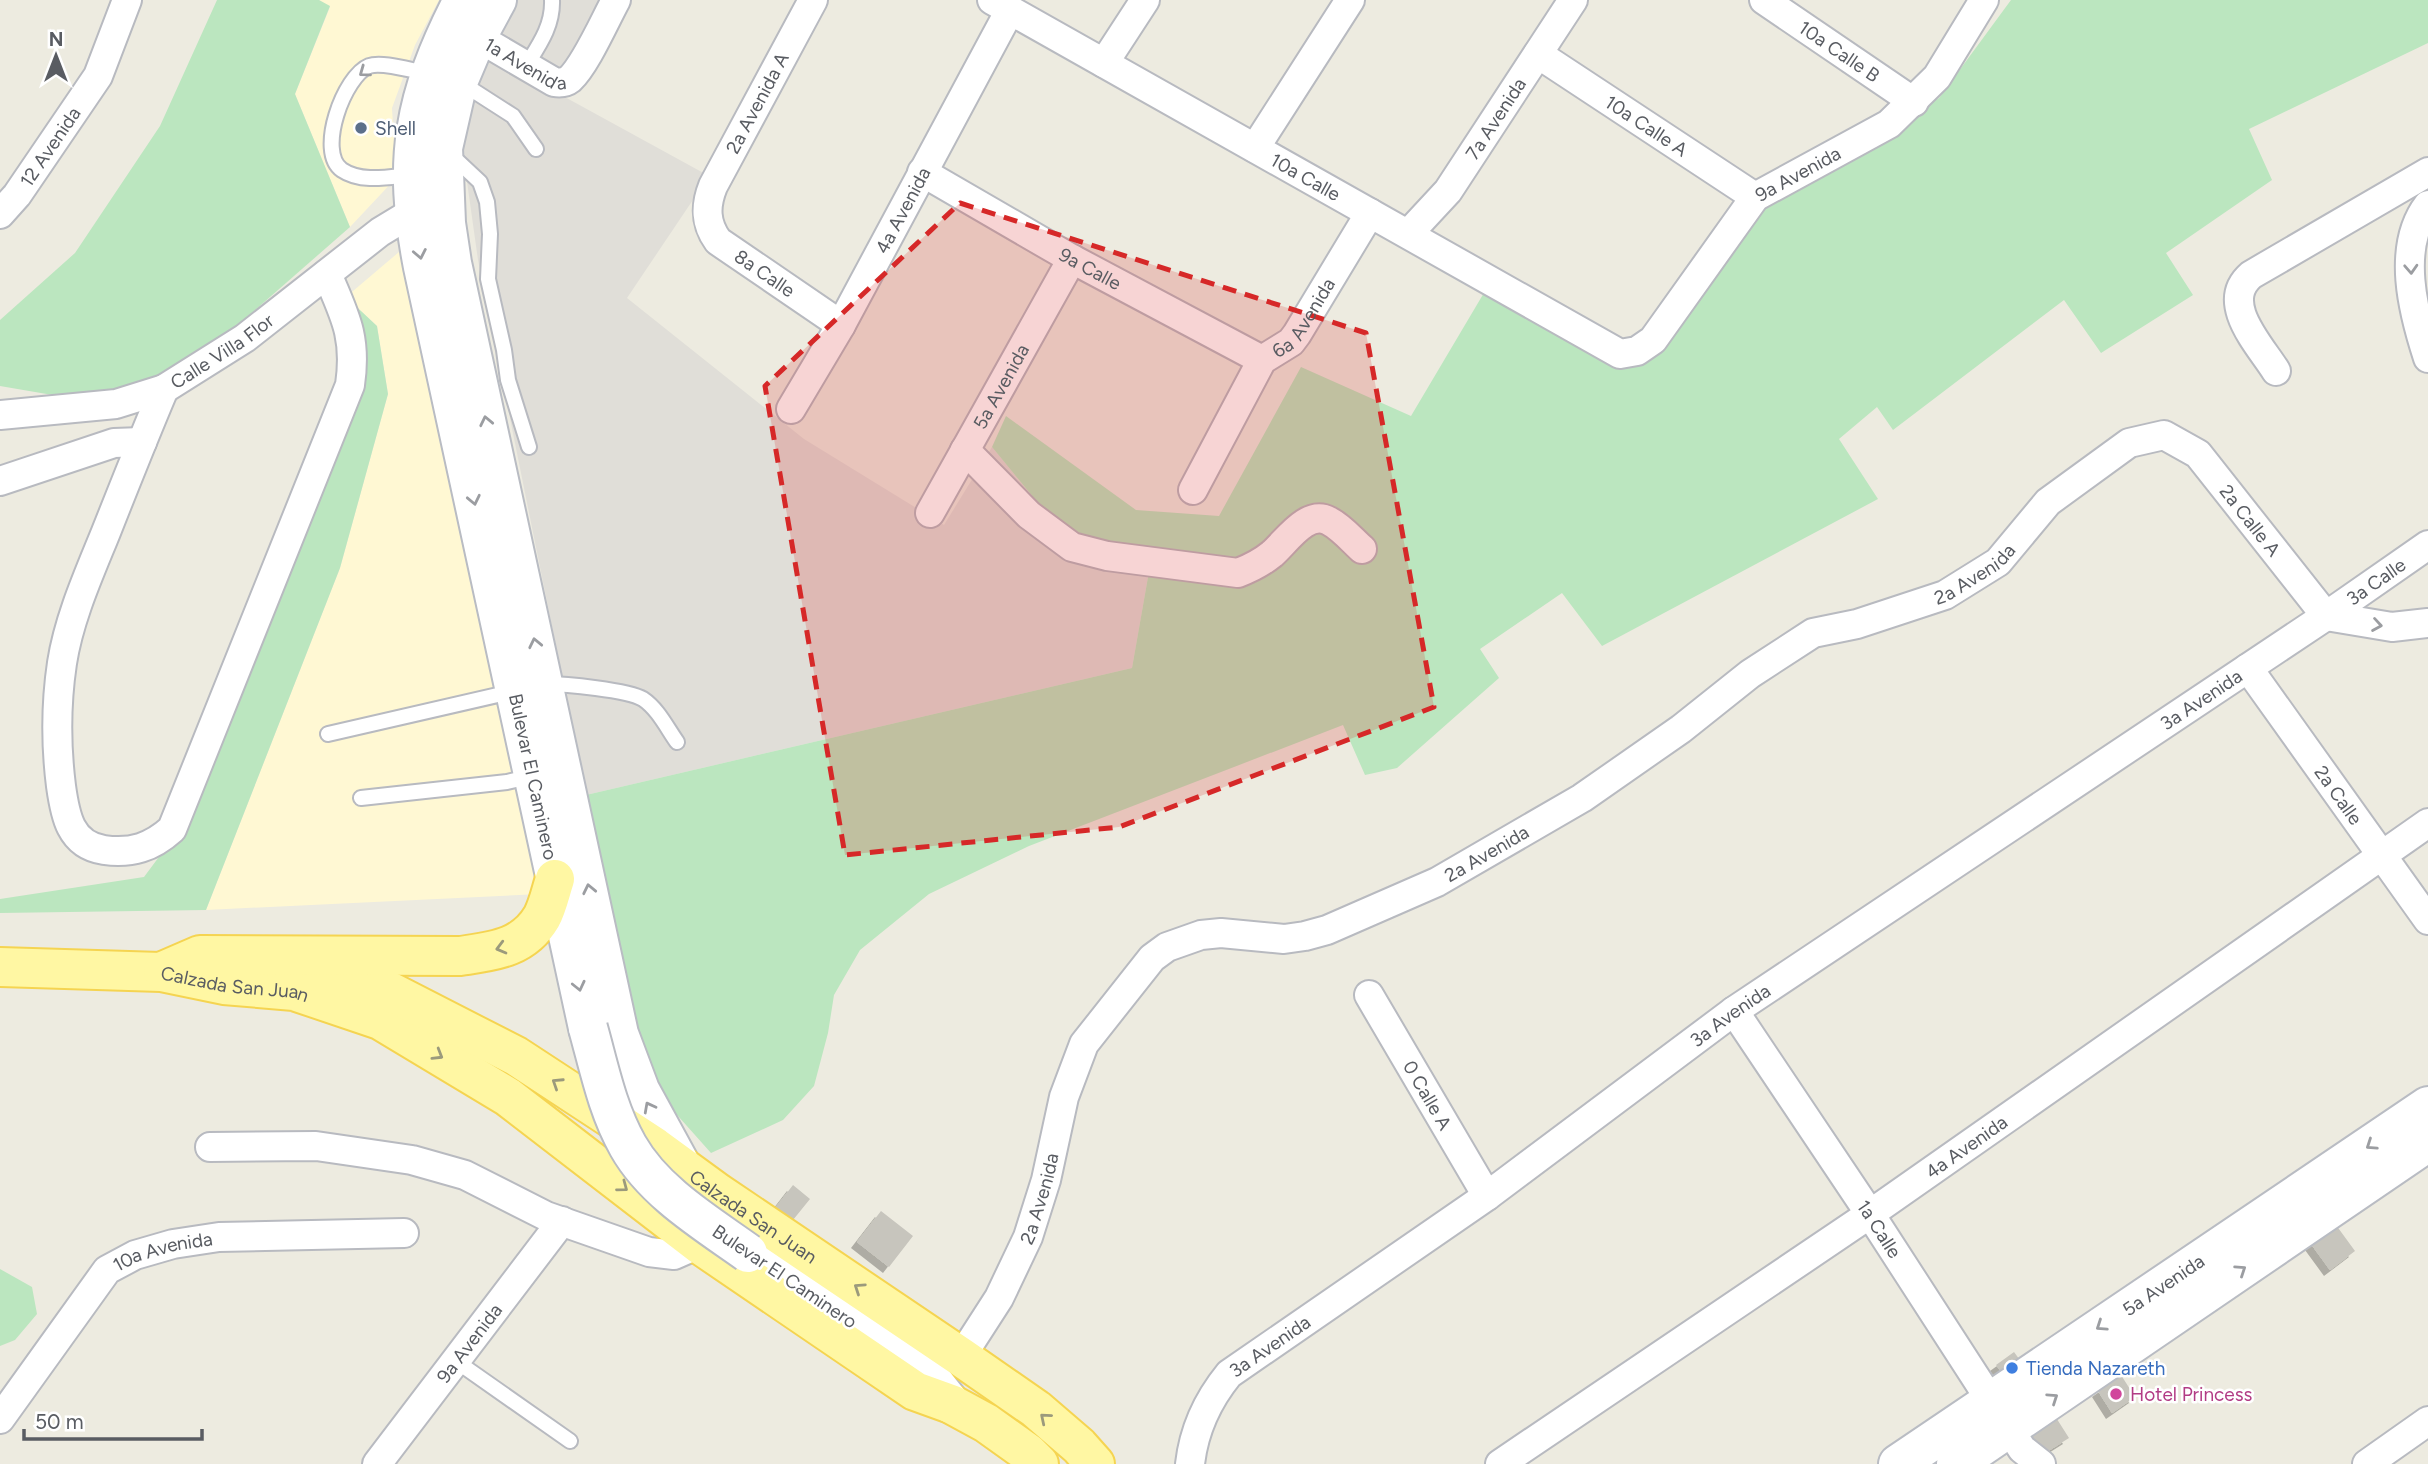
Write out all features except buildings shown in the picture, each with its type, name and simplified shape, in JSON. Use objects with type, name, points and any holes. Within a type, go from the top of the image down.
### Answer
[{"type":"main road","name":"Bulevar El Caminero","points":[[463,0],[444,78],[413,145],[411,175],[429,207],[446,223],[529,687],[619,1034],[640,1090],[682,1167]]},
{"type":"main road","name":"Bulevar El Caminero","points":[[429,207],[443,148],[444,78],[477,37],[497,0]]},
{"type":"main road","name":"Bulevar El Caminero","points":[[529,687],[533,776],[555,879],[588,1028],[611,1111],[628,1147],[679,1203],[748,1254],[900,1354],[928,1375],[951,1404]]},
{"type":"main road","points":[[0,967],[161,972],[200,954],[460,956],[497,951],[515,945],[532,930],[543,916],[555,879]]},
{"type":"main road","name":"Calzada San Juan","points":[[161,972],[226,964],[321,972],[391,992],[516,1056],[1036,1409],[1079,1446],[1095,1464]]},
{"type":"main road","name":"Calzada San Juan","points":[[161,972],[224,985],[294,991],[380,1020],[508,1097],[692,1238],[915,1391],[951,1404],[986,1423],[1040,1464]]},
{"type":"main road","name":"5a Avenida","points":[[1898,1464],[2018,1441],[2428,1107]]},
{"type":"main road","name":"5a Avenida","points":[[1956,1464],[2018,1441],[2428,1142]]},
{"type":"main road","points":[[692,1238],[726,1199]]},
{"type":"street","name":"12 Avenida","points":[[0,214],[17,195],[98,76],[127,0]]},
{"type":"street","name":"1a Avenida","points":[[477,37],[554,82],[569,80],[616,0]]},
{"type":"street","name":"2a Avenida A","points":[[708,209],[713,186],[813,0]]},
{"type":"street","points":[[1104,64],[1145,0]]},
{"type":"street","points":[[1255,148],[1350,0]]},
{"type":"street","name":"7a Avenida","points":[[1409,233],[1448,191],[1573,0]]},
{"type":"street","name":"10a Calle B","points":[[1764,0],[1914,102]]},
{"type":"street","name":"9a Avenida","points":[[1620,354],[1637,351],[1653,340],[1755,197],[1889,124],[1914,102],[1937,77],[1984,0]]},
{"type":"street","name":"10a Calle","points":[[1001,5],[1620,354]]},
{"type":"street","name":"4a Avenida","points":[[791,410],[841,325],[922,173],[1001,5]]},
{"type":"street","name":"10a Calle A","points":[[1538,54],[1755,197]]},
{"type":"street","points":[[2276,371],[2241,315],[2238,293],[2243,283],[2251,275],[2428,172]]},
{"type":"street","name":"9a Calle","points":[[922,173],[1072,259],[1262,360]]},
{"type":"street","points":[[2428,205],[2419,217],[2410,259],[2415,316],[2428,358]]},
{"type":"street","name":"Calle Villa Flor","points":[[0,415],[116,404],[164,388],[245,338],[380,232],[429,207]]},
{"type":"street","name":"8a Calle","points":[[708,209],[711,231],[718,241],[841,325]]},
{"type":"street","name":"6a Avenida","points":[[1193,490],[1262,360],[1291,342],[1297,334],[1370,213]]},
{"type":"street","name":"5a Avenida","points":[[930,513],[1072,259]]},
{"type":"street","points":[[164,388],[75,613],[62,663],[58,712],[59,769],[64,808],[73,831],[85,845],[122,851],[140,849],[158,842],[172,829],[350,385],[354,359],[352,336],[327,274]]},
{"type":"street","name":"2a Calle A","points":[[2164,435],[2198,454],[2326,616]]},
{"type":"street","name":"2a Avenida","points":[[961,1357],[999,1298],[1028,1237],[1046,1180],[1064,1097],[1084,1044],[1152,958],[1175,943],[1201,935],[1220,933],[1284,939],[1306,936],[1327,930],[1437,882],[1582,798],[1681,729],[1750,674],[1813,633],[1857,624],[1945,595],[1998,562],[2048,502],[2129,443],[2164,435]]},
{"type":"street","points":[[0,481],[114,443],[142,442]]},
{"type":"street","points":[[965,450],[1004,491],[1049,531],[1072,547],[1107,556],[1238,573],[1264,560],[1304,523],[1321,518],[1330,521],[1362,549]]},
{"type":"street","name":"3a Calle","points":[[2326,616],[2428,545]]},
{"type":"street","points":[[2326,616],[2392,627],[2428,622]]},
{"type":"street","name":"3a Avenida","points":[[1189,1464],[1195,1432],[1215,1391],[1228,1374],[1487,1196],[1734,1011],[2326,616]]},
{"type":"street","name":"2a Calle","points":[[2248,668],[2428,920]]},
{"type":"street","name":"4a Avenida","points":[[1500,1464],[1870,1214],[2428,823]]},
{"type":"street","name":"0 Calle A","points":[[1368,995],[1487,1196]]},
{"type":"street","name":"1a Calle","points":[[1734,1011],[2018,1441]]},
{"type":"street","points":[[210,1147],[316,1146],[412,1160],[465,1175],[546,1216],[660,1254],[674,1255],[692,1238]]},
{"type":"street","name":"9a Avenida","points":[[377,1464],[562,1221]]},
{"type":"street","name":"10a Avenida","points":[[0,1419],[107,1270],[135,1255],[173,1244],[219,1237],[404,1233]]},
{"type":"street","points":[[2367,1464],[2428,1421]]},
{"type":"lane","points":[[526,66],[545,35],[552,0]]},
{"type":"lane","points":[[411,175],[375,178],[356,176],[340,169],[332,157],[331,141],[338,110],[351,82],[366,67],[377,64],[444,78],[513,116],[536,149]]},
{"type":"lane","points":[[443,148],[480,182],[487,202],[490,234],[488,279],[508,380],[529,447]]},
{"type":"lane","points":[[328,734],[529,687],[575,685],[641,698],[655,710],[677,742]]},
{"type":"lane","points":[[361,798],[507,782],[533,776]]},
{"type":"lane","points":[[456,1360],[570,1441]]},
{"type":"highlighted area","points":[[960,203],[1366,333],[1434,707],[1119,827],[845,855],[765,386]]},
{"type":"shaded area","points":[[319,0],[439,0],[415,45],[392,108],[396,178],[350,227],[295,94],[330,7]]},
{"type":"shaded area","points":[[518,0],[618,0],[563,96],[709,176],[627,298],[804,439],[944,525],[992,447],[1056,525],[1151,560],[1132,668],[586,795],[478,260],[462,146],[474,90]]},
{"type":"shaded area","points":[[406,246],[540,894],[206,910],[340,568],[388,394],[377,326],[346,297]]},
{"type":"green space","points":[[217,0],[319,0],[330,6],[295,94],[350,227],[214,346],[144,389],[70,398],[0,386],[0,320],[75,253],[160,126]]},
{"type":"green space","points":[[2011,0],[2428,0],[2428,43],[2249,129],[2272,180],[2166,253],[2193,295],[2101,353],[2064,300],[1893,430],[1877,407],[1839,439],[1878,499],[1602,646],[1562,593],[1480,649],[1499,678],[1397,768],[1365,775],[1343,725],[1029,846],[929,894],[860,950],[834,995],[828,1033],[814,1086],[783,1120],[711,1153],[670,1107],[641,1054],[586,795],[1132,668],[1151,560],[1056,525],[992,447],[1006,416],[1136,510],[1219,516],[1301,367],[1411,416],[1491,281],[1640,358],[1763,209],[1939,98]]},
{"type":"green space","points":[[346,297],[377,326],[388,394],[340,568],[206,910],[0,913],[0,899],[144,877],[173,838],[348,361]]},
{"type":"green space","points":[[0,1269],[32,1287],[37,1314],[15,1340],[0,1346]]},
{"type":"place","name":"Shell","points":[[361,128]]},
{"type":"place","name":"Tienda Nazareth","points":[[2012,1368]]},
{"type":"place","name":"Hotel Princess","points":[[2116,1394]]}]
